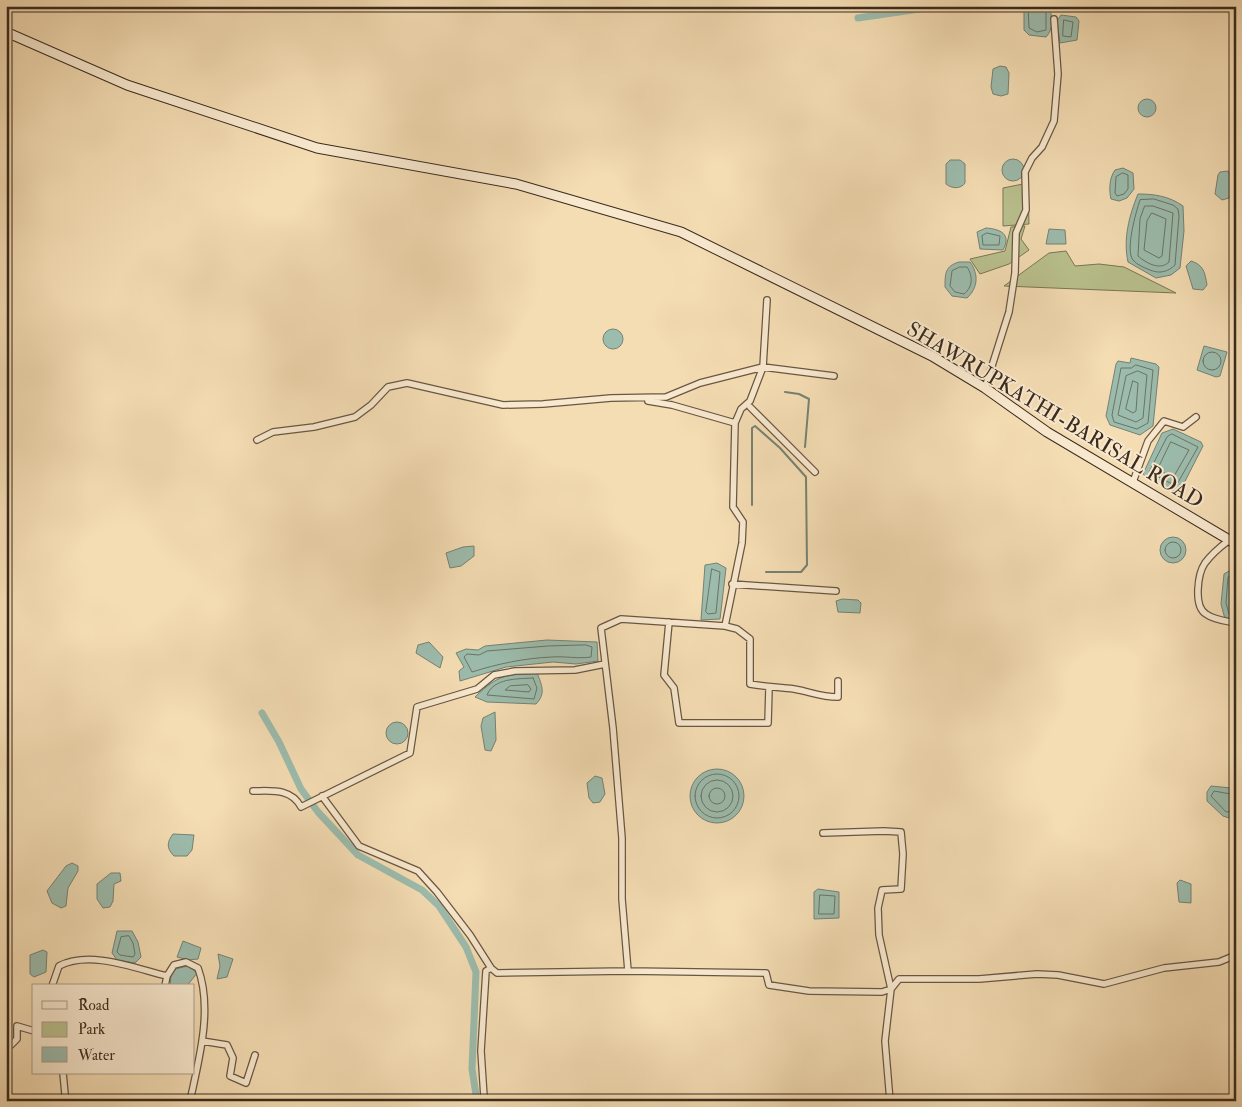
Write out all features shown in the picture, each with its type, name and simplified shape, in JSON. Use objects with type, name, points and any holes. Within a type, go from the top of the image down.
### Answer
[{"type":"main road","name":"SHAWRUPKATHI-BARISAL ROAD","points":[[6,32],[127,85],[317,148],[516,184],[681,232],[932,356],[985,388],[1047,432],[1232,543]]},
{"type":"street","points":[[985,388],[1009,312],[1015,273],[1016,232],[1026,210],[1025,172],[1032,158],[1042,147],[1054,121],[1058,74],[1054,19]]},
{"type":"street","points":[[725,626],[732,584],[742,543],[743,522],[733,507],[735,423],[741,409],[750,401],[763,367],[767,300]]},
{"type":"street","points":[[257,440],[273,432],[314,427],[355,417],[371,405],[388,387],[407,383],[503,405],[543,404],[611,398],[666,397],[700,383],[763,367],[834,376]]},
{"type":"street","points":[[636,399],[672,405],[735,423]]},
{"type":"street","points":[[750,407],[815,472]]},
{"type":"street","points":[[1133,482],[1148,441],[1164,421],[1183,426],[1196,418]]},
{"type":"street","points":[[1232,543],[1205,562],[1200,575],[1199,603],[1201,610],[1206,614],[1236,623]]},
{"type":"street","points":[[732,584],[836,591]]},
{"type":"street","points":[[628,971],[622,899],[622,838],[601,628],[621,619],[725,626],[737,629],[750,639],[750,684],[769,688],[777,686],[820,697],[838,696],[838,681]]},
{"type":"street","points":[[669,622],[664,675],[674,688],[679,722],[768,723],[769,688]]},
{"type":"street","points":[[253,791],[280,791],[296,797],[301,807],[410,753],[417,707],[477,690],[494,675],[515,671],[574,670],[605,664]]},
{"type":"street","points":[[320,797],[359,846],[418,870],[470,935],[491,968],[497,973],[628,971],[766,974],[769,985],[809,991],[882,992],[891,989],[899,979],[979,979],[1037,974],[1058,975],[1104,984],[1164,968],[1218,962],[1236,956]]},
{"type":"street","points":[[823,833],[901,832],[903,854],[901,889],[882,890],[878,908],[879,935],[891,989],[885,1041],[890,1101]]},
{"type":"street","points":[[53,984],[59,966],[71,960],[104,961],[167,976]]},
{"type":"street","points":[[165,984],[167,976],[174,965],[186,962],[198,968],[204,984],[202,1041],[190,1101]]},
{"type":"street","points":[[487,1101],[484,1097],[481,1051],[486,971],[491,968]]},
{"type":"street","points":[[6,1045],[11,1045],[17,1039],[17,1026],[32,1030]]},
{"type":"street","points":[[202,1041],[227,1045],[233,1058],[230,1076],[246,1083],[255,1055]]},
{"type":"street","points":[[63,1074],[65,1094],[63,1101]]},
{"type":"green space","points":[[1028,183],[1029,224],[1003,226],[1003,188]]},
{"type":"green space","points":[[1025,226],[1021,239],[1029,250],[1009,264],[980,274],[970,259],[1005,251],[1011,227]]},
{"type":"green space","points":[[1066,251],[1075,266],[1099,264],[1124,267],[1176,293],[1004,286],[1049,253]]},
{"type":"water","points":[[1024,6],[1048,6],[1052,22],[1049,34],[1046,37],[1029,35],[1024,30]]},
{"type":"water","points":[[1061,15],[1076,17],[1079,21],[1077,40],[1060,43],[1057,21]]},
{"type":"water","points":[[1000,66],[1006,67],[1009,73],[1008,94],[1001,96],[993,94],[991,87],[993,69]]},
{"type":"water","points":[[1143,99],[1151,99],[1156,104],[1154,115],[1143,117],[1138,112],[1138,104]]},
{"type":"water","points":[[1013,159],[1021,162],[1024,170],[1021,178],[1013,181],[1005,178],[1002,170],[1005,162]]},
{"type":"water","points":[[950,160],[960,160],[965,164],[965,183],[959,187],[946,184],[946,164]]},
{"type":"water","points":[[1123,168],[1133,173],[1134,189],[1127,198],[1119,201],[1111,199],[1110,185],[1112,177],[1115,170]]},
{"type":"water","points":[[1228,171],[1233,185],[1232,192],[1229,198],[1222,200],[1215,194],[1218,175],[1220,172]]},
{"type":"water","points":[[1138,194],[1161,196],[1183,206],[1184,231],[1180,268],[1171,275],[1156,278],[1128,262],[1126,245],[1128,228]]},
{"type":"water","points":[[986,228],[1003,233],[1006,240],[1003,250],[980,249],[977,232]]},
{"type":"water","points":[[1049,229],[1065,230],[1066,244],[1046,244]]},
{"type":"water","points":[[1191,261],[1199,265],[1204,273],[1207,285],[1203,290],[1193,289],[1186,266]]},
{"type":"water","points":[[959,262],[970,262],[975,271],[975,285],[967,298],[952,296],[945,287],[948,268]]},
{"type":"water","points":[[613,329],[620,332],[623,339],[620,346],[613,349],[606,346],[603,339],[606,332]]},
{"type":"water","points":[[1204,346],[1227,352],[1220,376],[1216,377],[1197,370]]},
{"type":"water","points":[[1131,358],[1156,364],[1159,367],[1153,426],[1140,435],[1110,425],[1106,416],[1116,364],[1118,361],[1130,363]]},
{"type":"water","points":[[1173,429],[1201,442],[1203,446],[1181,489],[1176,492],[1147,478],[1143,474],[1162,433]]},
{"type":"water","points":[[1173,537],[1182,541],[1186,550],[1182,559],[1173,563],[1164,559],[1160,550],[1164,541]]},
{"type":"water","points":[[474,546],[474,556],[461,566],[450,568],[446,553],[463,547]]},
{"type":"water","points":[[717,563],[726,568],[720,619],[701,620],[705,565]]},
{"type":"water","points":[[1229,571],[1236,571],[1236,620],[1225,619],[1221,604],[1224,574]]},
{"type":"water","points":[[842,599],[858,600],[861,603],[860,613],[838,612],[836,601]]},
{"type":"water","points":[[547,640],[597,642],[598,661],[576,664],[553,662],[506,667],[460,681],[459,671],[464,667],[456,653],[466,649],[478,650],[485,646]]},
{"type":"water","points":[[429,642],[443,657],[440,668],[416,653],[418,645]]},
{"type":"water","points":[[537,673],[542,685],[542,693],[536,704],[487,702],[475,697],[490,684],[503,677]]},
{"type":"water","points":[[495,712],[496,740],[491,751],[485,750],[481,726],[483,718]]},
{"type":"water","points":[[397,722],[407,729],[408,733],[401,743],[397,744],[387,737],[386,733],[393,723]]},
{"type":"water","points":[[712,769],[722,769],[732,773],[740,781],[744,796],[740,811],[732,819],[722,823],[712,823],[702,819],[694,811],[690,801],[690,791],[694,781],[702,773]]},
{"type":"water","points":[[595,776],[602,778],[605,794],[600,802],[593,803],[589,798],[587,783]]},
{"type":"water","points":[[1211,786],[1231,788],[1235,791],[1236,815],[1229,818],[1223,816],[1207,801],[1207,792]]},
{"type":"water","points":[[173,834],[194,835],[192,850],[187,856],[174,856],[170,850],[169,842]]},
{"type":"water","points":[[72,863],[78,866],[78,871],[68,888],[66,906],[61,908],[52,903],[47,891],[66,866]]},
{"type":"water","points":[[111,873],[120,873],[121,881],[114,884],[113,901],[110,907],[103,908],[97,899],[97,884]]},
{"type":"water","points":[[1180,880],[1191,884],[1191,903],[1179,902],[1177,883]]},
{"type":"water","points":[[818,889],[839,892],[839,918],[814,919],[814,892]]},
{"type":"water","points":[[117,931],[132,931],[138,942],[141,957],[135,963],[117,960],[112,953]]},
{"type":"water","points":[[183,941],[201,948],[198,959],[188,960],[177,957]]},
{"type":"water","points":[[43,950],[47,952],[46,972],[34,977],[30,974],[30,955]]},
{"type":"water","points":[[218,954],[233,959],[227,977],[217,979],[220,966]]},
{"type":"water","points":[[188,966],[197,973],[189,984],[170,984],[171,975],[175,969]]},
{"type":"waterway","points":[[858,18],[940,6]]},
{"type":"waterway","points":[[785,392],[799,394],[809,399],[805,447]]},
{"type":"waterway","points":[[752,505],[752,428],[755,426],[780,448],[806,477],[807,565],[801,572],[766,572]]},
{"type":"waterway","points":[[262,713],[279,742],[301,789],[318,812],[358,855],[422,890],[439,906],[466,947],[476,972],[472,1069],[477,1101]]}]
